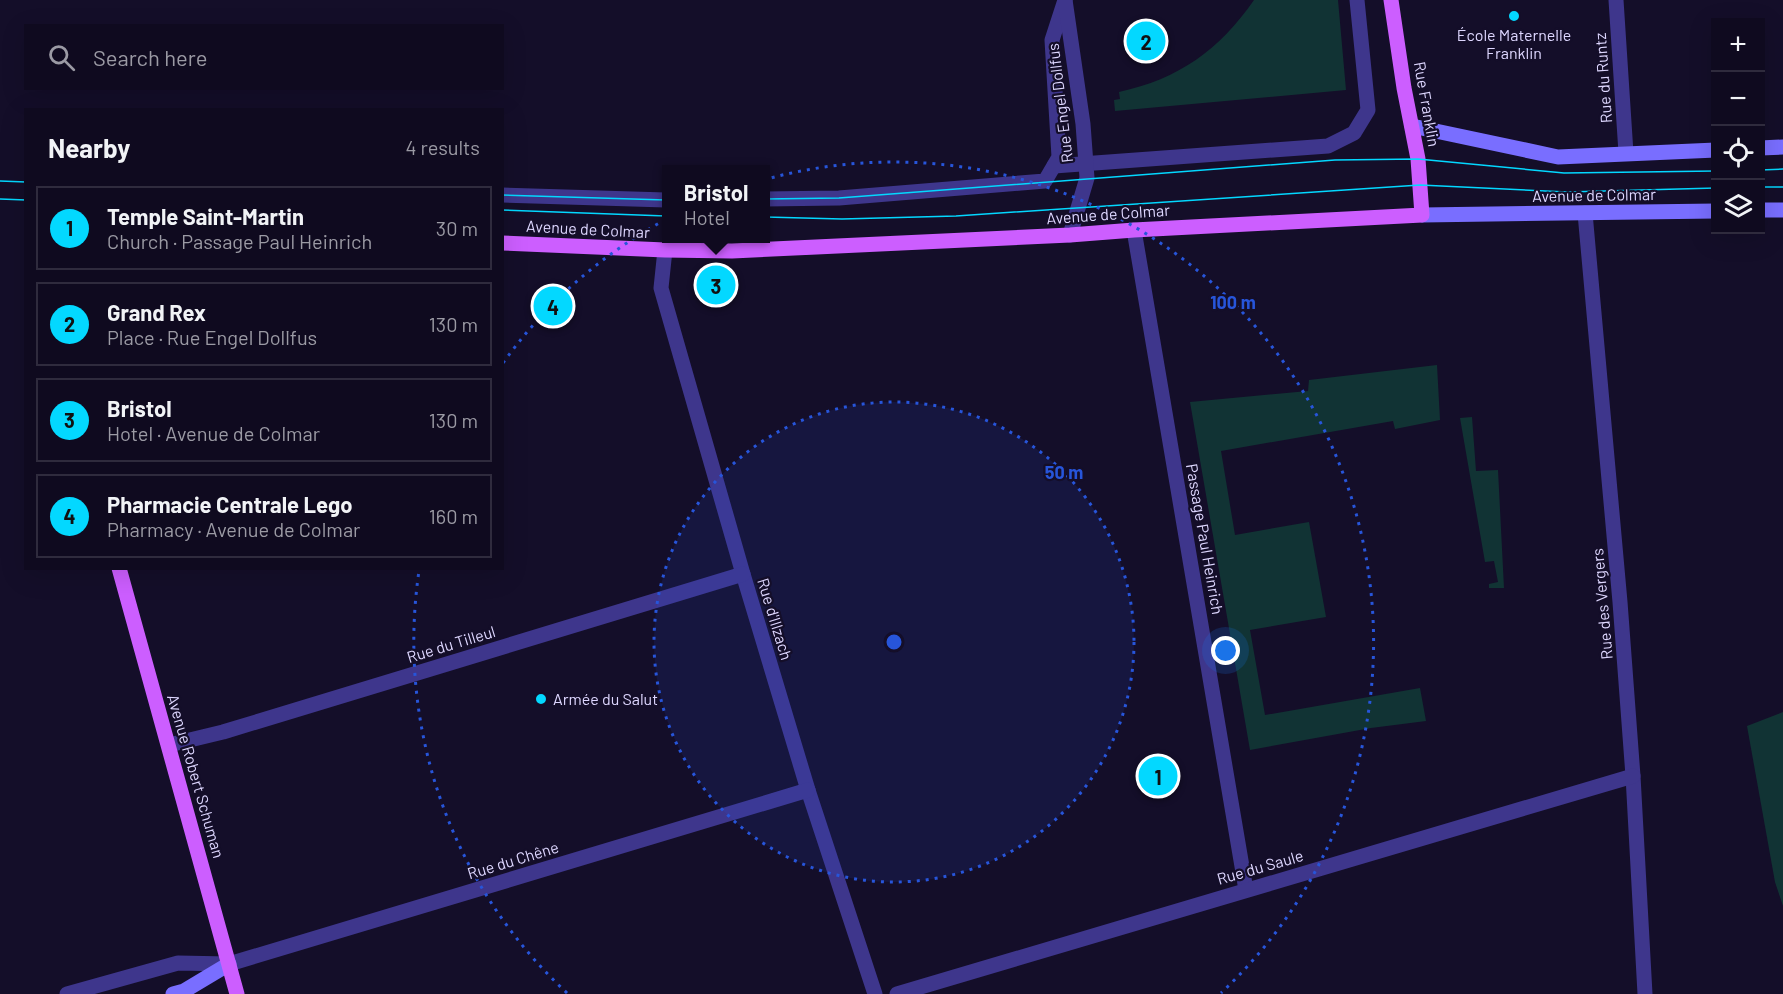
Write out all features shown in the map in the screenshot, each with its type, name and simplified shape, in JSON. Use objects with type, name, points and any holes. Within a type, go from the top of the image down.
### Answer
[{"type":"main road","name":"Rue Franklin","points":[[1391,0],[1418,159],[1422,215]]},
{"type":"main road","points":[[1412,126],[1558,157],[1711,150]]},
{"type":"main road","points":[[1765,148],[1783,147]]},
{"type":"main road","points":[[1765,210],[1783,210]]},
{"type":"main road","name":"Avenue de Colmar","points":[[504,243],[732,251],[1070,236],[1134,230],[1422,215],[1711,211]]},
{"type":"main road","name":"Avenue Robert Schuman","points":[[120,570],[237,994]]},
{"type":"main road","points":[[173,994],[184,991],[229,964]]},
{"type":"street","name":"Rue Engel Dollfus","points":[[1065,0],[1083,124],[1087,178],[1070,236]]},
{"type":"street","points":[[770,199],[839,198],[1045,181],[1059,157],[1052,40],[1065,0]]},
{"type":"street","points":[[1054,166],[1328,146],[1354,133],[1368,110],[1357,0]]},
{"type":"street","name":"Rue du Runtz","points":[[1616,0],[1626,153]]},
{"type":"street","points":[[504,195],[662,200]]},
{"type":"street","name":"Rue des Vergers","points":[[1585,213],[1634,776],[1646,994]]},
{"type":"street","name":"Passage Paul Heinrich","points":[[1134,230],[1246,890]]},
{"type":"street","name":"Rue d'Illzach","points":[[665,250],[662,288],[743,574],[808,790],[875,994]]},
{"type":"street","name":"Rue du Tilleul","points":[[169,745],[234,728],[743,574]]},
{"type":"street","name":"Rue du Saule","points":[[897,994],[1634,776]]},
{"type":"street","name":"Rue du Chêne","points":[[67,994],[178,963],[229,964],[808,790]]},
{"type":"green space","points":[[1254,0],[1338,0],[1346,90],[1115,111],[1114,100],[1120,99],[1119,92],[1160,79],[1196,60],[1227,34]]},
{"type":"green space","points":[[1437,365],[1440,420],[1395,429],[1393,421],[1221,451],[1235,535],[1309,522],[1326,617],[1250,630],[1265,715],[1420,688],[1426,721],[1371,728],[1250,750],[1190,402],[1308,391],[1309,380]]},
{"type":"green space","points":[[1472,417],[1476,471],[1498,470],[1504,588],[1489,588],[1489,584],[1498,582],[1494,561],[1485,562],[1460,418]]},
{"type":"green space","points":[[1783,712],[1783,906],[1775,882],[1747,726]]},
{"type":"tram line","points":[[770,199],[839,198],[1335,160],[1418,159],[1564,173],[1711,171]]},
{"type":"tram line","points":[[1765,170],[1783,169]]},
{"type":"tram line","points":[[0,181],[24,182]]},
{"type":"tram line","points":[[770,217],[842,219],[956,216],[1420,185],[1567,192],[1711,188]]},
{"type":"tram line","points":[[1765,187],[1783,187]]},
{"type":"tram line","points":[[504,195],[662,200]]},
{"type":"tram line","points":[[0,199],[24,200]]},
{"type":"tram line","points":[[504,210],[662,216]]},
{"type":"place","name":"École Maternelle Franklin","points":[[1514,16]]},
{"type":"place","name":"Grand Rex","points":[[1146,41]]},
{"type":"place","name":"Bristol","points":[[716,285]]},
{"type":"place","name":"Pharmacie Centrale Lego","points":[[553,306]]},
{"type":"place","name":"Armée du Salut","points":[[541,699]]},
{"type":"place","name":"Temple Saint-Martin","points":[[1158,776]]}]
